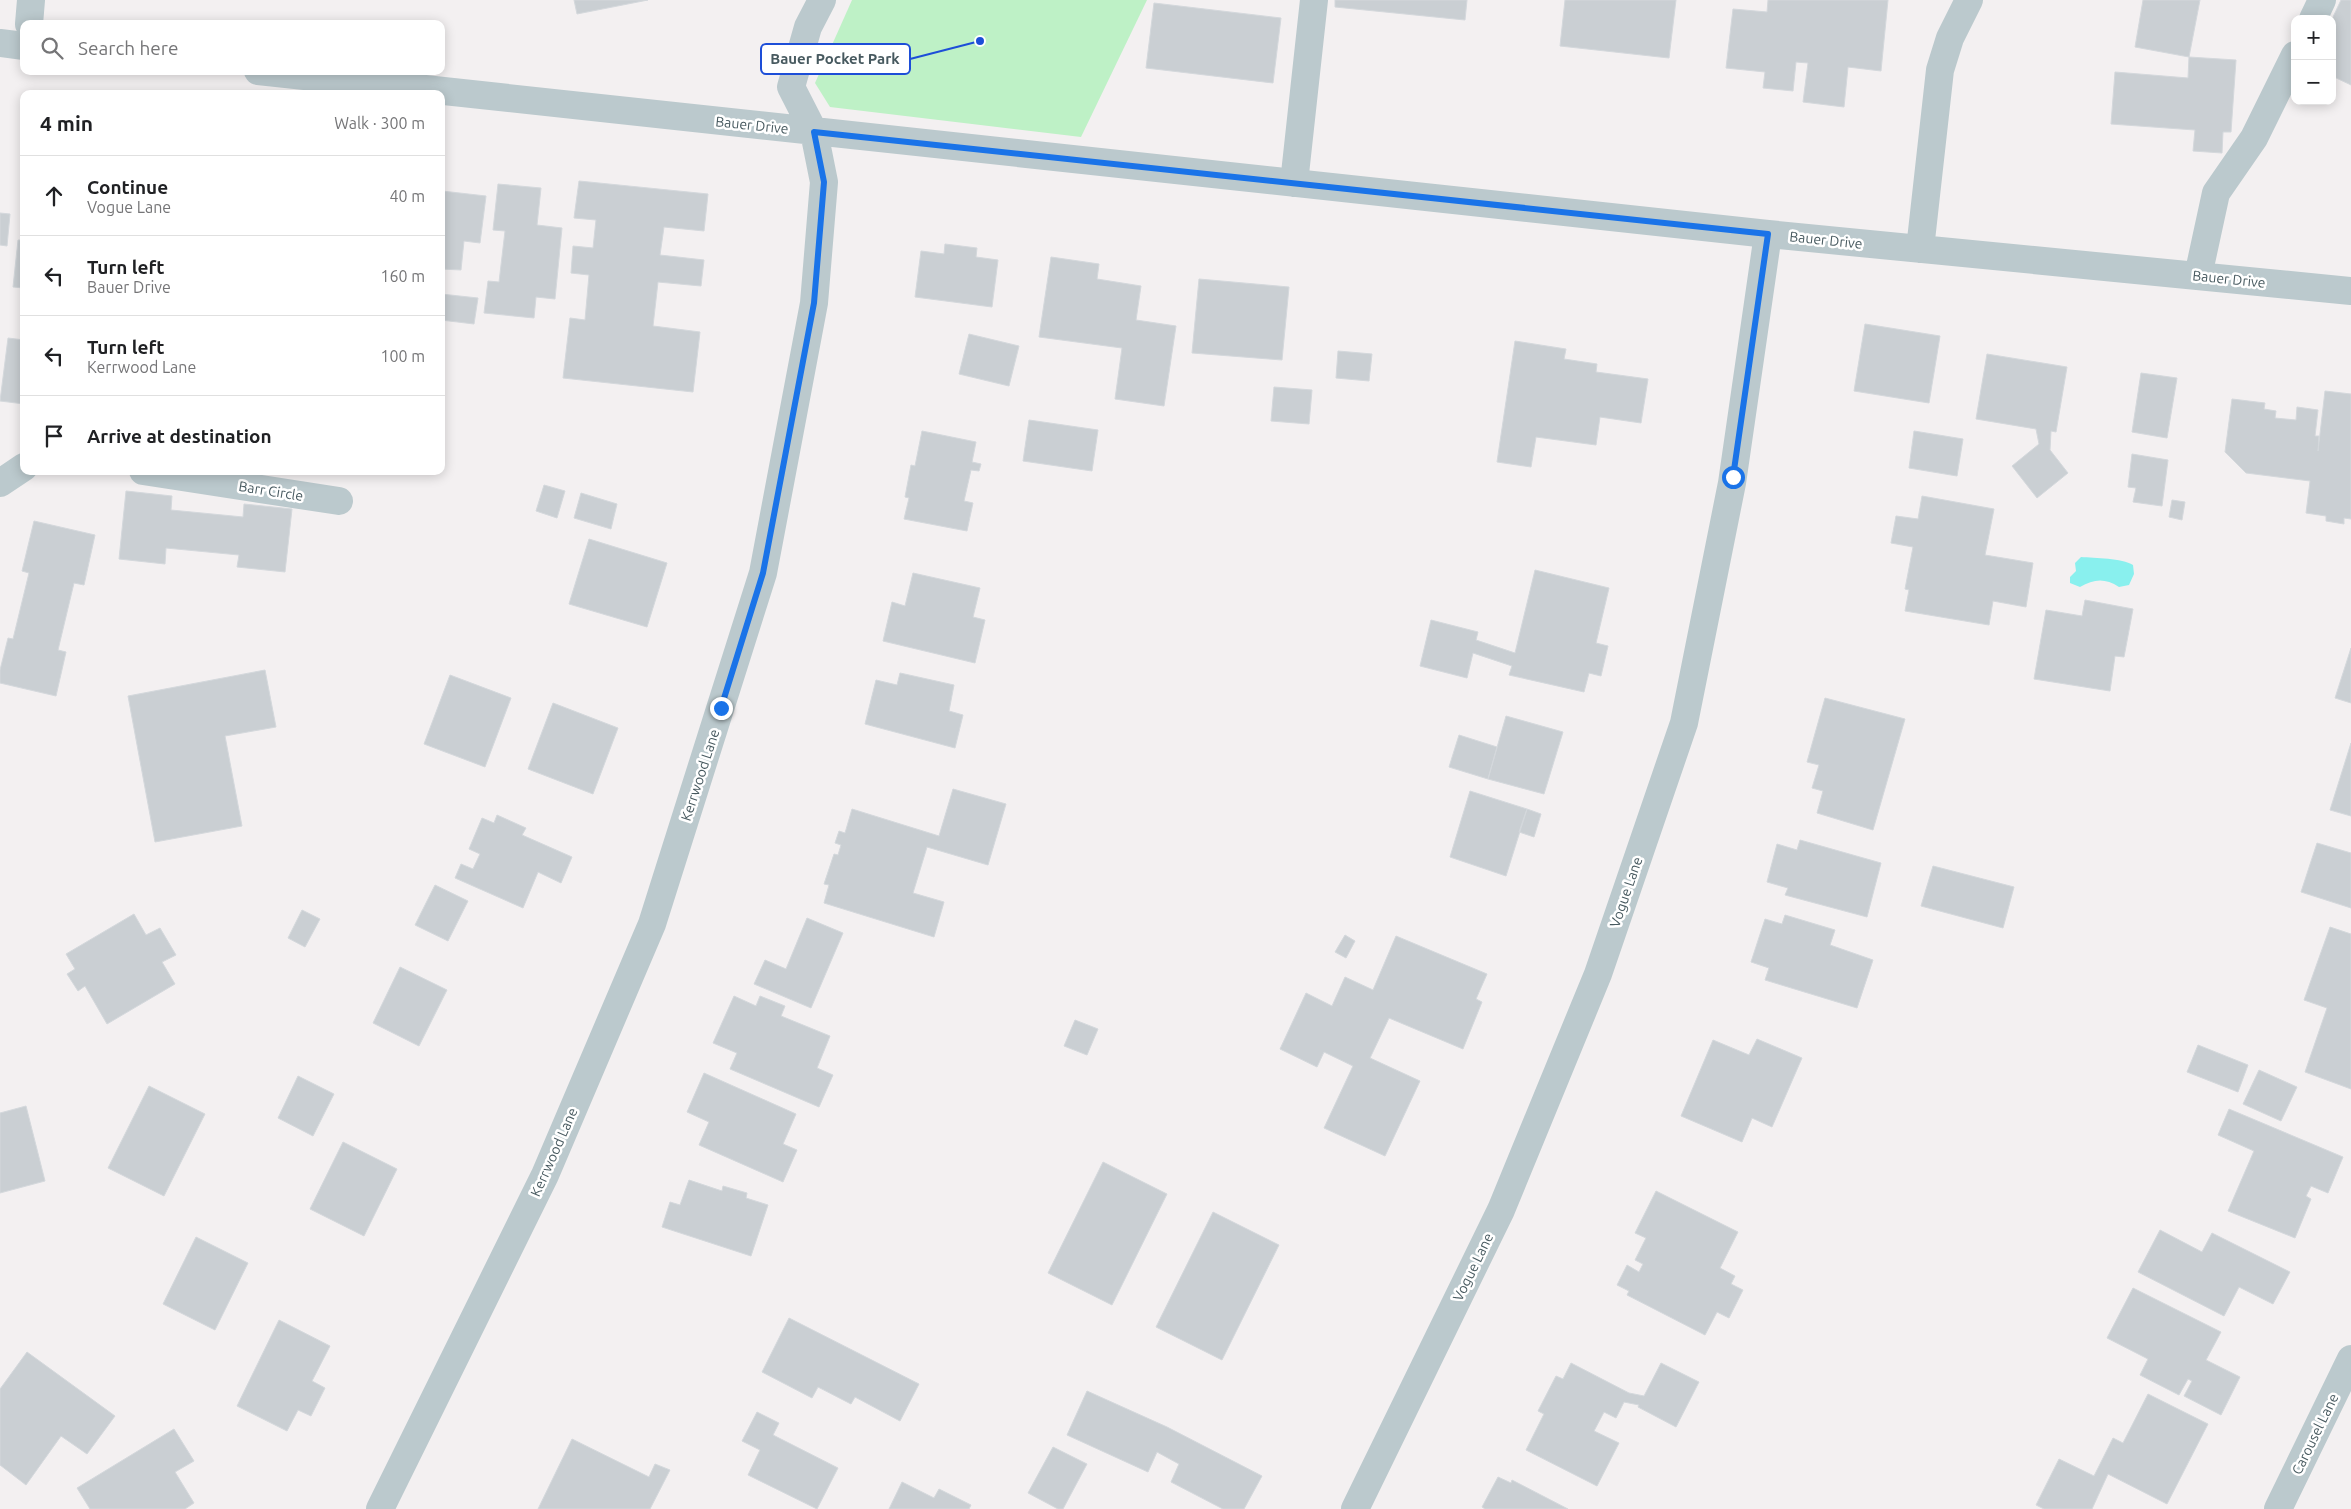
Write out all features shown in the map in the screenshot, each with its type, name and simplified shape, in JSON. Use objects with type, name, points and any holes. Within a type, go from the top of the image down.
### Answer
[{"type":"street","points":[[30,20],[32,0]]},
{"type":"street","name":"Kerrwood Lane","points":[[380,1509],[549,1166],[652,924],[763,573],[814,303],[824,182],[814,132],[791,87],[808,27],[822,0]]},
{"type":"street","points":[[1294,183],[1314,0]]},
{"type":"street","points":[[1920,249],[1940,70],[1950,38],[1969,0]]},
{"type":"street","points":[[2315,15],[2322,0]]},
{"type":"street","points":[[0,43],[20,46]]},
{"type":"street","points":[[2198,276],[2216,193],[2254,138],[2293,60]]},
{"type":"street","name":"Bauer Drive","points":[[294,75],[431,90]]},
{"type":"street","name":"Bauer Drive","points":[[445,92],[1768,234],[2351,291]]},
{"type":"street","name":"Vogue Lane","points":[[1355,1509],[1501,1210],[1598,974],[1684,723],[1733,477],[1768,234]]},
{"type":"street","points":[[0,484],[20,470]]},
{"type":"street","name":"Barr Circle","points":[[169,475],[339,501]]},
{"type":"street","name":"Carousel Lane","points":[[2278,1509],[2351,1359]]},
{"type":"green space","points":[[852,0],[1147,0],[1081,137],[830,107],[815,83]]},
{"type":"water","points":[[2081,557],[2122,561],[2133,565],[2134,574],[2129,585],[2119,587],[2109,582],[2100,581],[2090,582],[2080,587],[2070,583],[2070,577],[2076,571],[2075,563]]},
{"type":"building","points":[[574,0],[648,0],[577,14]]},
{"type":"building","points":[[1335,0],[1467,0],[1465,20],[1335,7]]},
{"type":"building","points":[[1565,0],[1676,0],[1669,58],[1560,46]]},
{"type":"building","points":[[1768,0],[1888,0],[1881,71],[1848,67],[1844,107],[1803,102],[1808,63],[1796,62],[1793,91],[1763,88],[1765,72],[1726,68],[1733,9],[1767,12]]},
{"type":"building","points":[[2143,0],[2200,0],[2189,57],[2135,47]]},
{"type":"building","points":[[2341,0],[2351,0],[2351,85],[2336,78],[2336,15],[2334,15]]},
{"type":"building","points":[[1154,3],[1281,18],[1273,83],[1146,68]]},
{"type":"building","points":[[2189,57],[2236,60],[2231,132],[2223,132],[2222,153],[2193,151],[2195,130],[2111,124],[2115,72],[2188,78]]},
{"type":"building","points":[[579,181],[708,194],[704,231],[664,227],[660,255],[704,260],[701,286],[658,282],[653,326],[700,332],[693,392],[563,378],[570,318],[585,320],[589,275],[571,273],[573,246],[593,248],[596,220],[574,218]]},
{"type":"building","points":[[498,184],[541,188],[537,225],[562,228],[555,299],[536,297],[534,318],[484,313],[488,281],[499,282],[505,231],[493,230]]},
{"type":"building","points":[[445,191],[486,196],[480,243],[464,241],[461,270],[445,269]]},
{"type":"building","points":[[0,213],[10,214],[7,246],[0,245]]},
{"type":"building","points":[[18,240],[20,240],[20,288],[13,287]]},
{"type":"building","points":[[945,244],[977,248],[976,257],[998,260],[992,307],[915,297],[921,251],[944,254]]},
{"type":"building","points":[[1051,257],[1099,264],[1097,279],[1141,286],[1136,320],[1176,326],[1164,406],[1115,399],[1122,348],[1039,337]]},
{"type":"building","points":[[1199,279],[1289,287],[1282,360],[1192,353]]},
{"type":"building","points":[[445,294],[478,298],[474,324],[445,320]]},
{"type":"building","points":[[1865,324],[1940,336],[1929,403],[1854,391]]},
{"type":"building","points":[[969,334],[1019,346],[1009,386],[959,374]]},
{"type":"building","points":[[8,338],[20,340],[20,404],[0,401]]},
{"type":"building","points":[[1515,341],[1566,349],[1564,359],[1597,364],[1596,372],[1648,379],[1641,423],[1600,417],[1596,445],[1536,437],[1531,467],[1497,462]]},
{"type":"building","points":[[1338,351],[1372,354],[1369,381],[1336,378]]},
{"type":"building","points":[[1987,354],[2067,367],[2056,432],[2051,431],[2050,450],[2068,473],[2037,498],[2012,466],[2039,444],[2036,429],[1976,419]]},
{"type":"building","points":[[2141,373],[2177,378],[2167,438],[2132,432]]},
{"type":"building","points":[[1274,387],[1312,390],[1309,424],[1271,421]]},
{"type":"building","points":[[2325,391],[2351,394],[2351,519],[2344,518],[2344,524],[2326,521],[2326,516],[2306,513],[2310,481],[2246,473],[2225,452],[2232,399],[2265,403],[2264,409],[2276,411],[2275,418],[2296,420],[2297,407],[2318,410],[2315,436],[2319,436],[2318,451]]},
{"type":"building","points":[[1029,420],[1098,430],[1092,471],[1023,461]]},
{"type":"building","points":[[922,431],[976,442],[972,462],[981,464],[979,471],[971,470],[964,501],[973,503],[967,531],[904,519],[909,498],[905,497],[911,465],[915,466]]},
{"type":"building","points":[[1914,431],[1963,439],[1957,476],[1909,468]]},
{"type":"building","points":[[2132,454],[2168,460],[2162,506],[2133,502],[2136,488],[2128,487]]},
{"type":"building","points":[[544,485],[565,491],[557,518],[536,511]]},
{"type":"building","points":[[126,491],[172,496],[171,510],[243,517],[244,504],[292,509],[285,572],[237,567],[239,555],[166,548],[165,564],[119,559]]},
{"type":"building","points":[[581,493],[617,504],[611,529],[574,518]]},
{"type":"building","points":[[1922,496],[1994,509],[1985,555],[2033,563],[2026,607],[1993,601],[1989,625],[1905,611],[1909,590],[1905,589],[1913,547],[1891,543],[1896,516],[1918,519]]},
{"type":"building","points":[[2172,500],[2185,502],[2182,520],[2169,517]]},
{"type":"building","points":[[34,521],[95,535],[84,585],[74,583],[58,650],[66,652],[56,696],[0,683],[0,670],[8,638],[13,639],[29,573],[22,571]]},
{"type":"building","points":[[589,539],[667,563],[647,627],[569,604]]},
{"type":"building","points":[[1535,570],[1609,588],[1596,643],[1608,646],[1601,676],[1589,673],[1584,692],[1509,675],[1512,666],[1473,653],[1467,678],[1420,666],[1431,620],[1478,632],[1476,640],[1515,653]]},
{"type":"building","points":[[913,573],[980,588],[973,617],[985,620],[975,663],[883,641],[892,602],[905,606]]},
{"type":"building","points":[[2085,600],[2133,609],[2124,657],[2115,656],[2110,691],[2034,679],[2046,610],[2082,616]]},
{"type":"building","points":[[2351,648],[2351,703],[2335,698]]},
{"type":"building","points":[[265,670],[276,727],[225,736],[242,826],[155,842],[128,696]]},
{"type":"building","points":[[900,673],[954,685],[949,711],[963,715],[955,748],[865,724],[876,680],[897,685]]},
{"type":"building","points":[[450,675],[511,698],[485,767],[424,744]]},
{"type":"building","points":[[1825,698],[1905,719],[1873,830],[1817,813],[1823,791],[1812,788],[1819,765],[1807,762]]},
{"type":"building","points":[[553,703],[618,728],[593,794],[528,769]]},
{"type":"building","points":[[1506,716],[1563,732],[1544,794],[1488,779]]},
{"type":"building","points":[[1459,735],[1497,747],[1488,779],[1449,767]]},
{"type":"building","points":[[2351,743],[2351,816],[2330,810]]},
{"type":"building","points":[[953,789],[1006,804],[988,865],[927,847],[913,893],[944,902],[934,937],[824,903],[829,885],[824,884],[834,854],[838,855],[841,845],[835,843],[839,831],[845,833],[852,809],[939,836]]},
{"type":"building","points":[[1470,791],[1527,809],[1506,876],[1450,857]]},
{"type":"building","points":[[1527,809],[1541,814],[1534,837],[1519,832]]},
{"type":"building","points":[[497,815],[526,828],[522,835],[572,857],[561,883],[538,872],[523,908],[455,878],[461,864],[473,869],[480,854],[469,849],[482,818],[494,823]]},
{"type":"building","points":[[1800,840],[1881,863],[1867,917],[1785,895],[1788,888],[1767,882],[1777,844],[1797,850]]},
{"type":"building","points":[[2317,843],[2351,853],[2351,908],[2301,892]]},
{"type":"building","points":[[1933,866],[2014,887],[2003,928],[1921,906]]},
{"type":"building","points":[[435,885],[468,901],[448,941],[415,925]]},
{"type":"building","points":[[302,910],[320,919],[305,947],[288,938]]},
{"type":"building","points":[[134,914],[146,935],[160,928],[176,955],[162,962],[175,984],[107,1024],[85,986],[78,991],[67,974],[75,969],[66,954]]},
{"type":"building","points":[[1785,915],[1835,930],[1830,945],[1873,960],[1857,1008],[1765,980],[1769,968],[1751,962],[1765,919],[1782,924]]},
{"type":"building","points":[[807,918],[843,933],[811,1008],[754,984],[765,960],[786,969]]},
{"type":"building","points":[[2330,927],[2351,934],[2351,1089],[2305,1072],[2327,1008],[2304,1000]]},
{"type":"building","points":[[1345,935],[1355,941],[1346,958],[1335,952]]},
{"type":"building","points":[[1396,936],[1487,974],[1476,999],[1482,1002],[1463,1049],[1389,1018],[1370,1058],[1420,1081],[1385,1156],[1324,1128],[1353,1066],[1324,1052],[1317,1067],[1280,1049],[1306,993],[1332,1006],[1345,977],[1373,990]]},
{"type":"building","points":[[400,967],[447,990],[419,1046],[373,1023]]},
{"type":"building","points":[[734,996],[756,1006],[760,996],[785,1006],[781,1016],[830,1036],[817,1068],[833,1075],[819,1107],[730,1069],[737,1053],[713,1043]]},
{"type":"building","points":[[1075,1020],[1098,1029],[1087,1055],[1064,1046]]},
{"type":"building","points":[[1757,1039],[1802,1058],[1772,1127],[1752,1118],[1742,1142],[1681,1116],[1713,1040],[1749,1055]]},
{"type":"building","points":[[2198,1045],[2248,1065],[2238,1092],[2187,1072]]},
{"type":"building","points":[[2259,1070],[2297,1087],[2281,1121],[2243,1104]]},
{"type":"building","points":[[704,1073],[796,1114],[783,1144],[797,1150],[783,1182],[699,1145],[709,1122],[687,1112]]},
{"type":"building","points":[[298,1076],[334,1094],[313,1136],[278,1118]]},
{"type":"building","points":[[149,1086],[205,1114],[164,1196],[108,1168]]},
{"type":"building","points":[[26,1106],[45,1181],[0,1193],[0,1113]]},
{"type":"building","points":[[2229,1109],[2343,1157],[2328,1193],[2311,1186],[2306,1196],[2311,1199],[2295,1238],[2228,1211],[2254,1151],[2218,1135]]},
{"type":"building","points":[[343,1142],[397,1169],[364,1236],[310,1209]]},
{"type":"building","points":[[1103,1162],[1167,1194],[1112,1305],[1048,1273]]},
{"type":"building","points":[[689,1180],[722,1191],[723,1186],[747,1193],[746,1198],[768,1205],[751,1256],[662,1227],[670,1202],[680,1205]]},
{"type":"building","points":[[1656,1191],[1738,1232],[1720,1268],[1735,1276],[1731,1284],[1743,1290],[1729,1318],[1717,1312],[1705,1335],[1627,1295],[1629,1291],[1617,1285],[1627,1265],[1639,1272],[1643,1264],[1635,1260],[1646,1238],[1635,1233]]},
{"type":"building","points":[[1213,1212],[1279,1245],[1222,1360],[1156,1327]]},
{"type":"building","points":[[2160,1230],[2202,1252],[2212,1233],[2290,1272],[2273,1304],[2239,1287],[2224,1316],[2138,1272]]},
{"type":"building","points":[[196,1237],[248,1263],[215,1330],[163,1304]]},
{"type":"building","points":[[2133,1288],[2221,1332],[2206,1360],[2240,1377],[2221,1415],[2184,1396],[2192,1381],[2188,1379],[2179,1395],[2140,1375],[2148,1359],[2107,1338]]},
{"type":"building","points":[[789,1318],[919,1384],[900,1421],[855,1397],[851,1404],[818,1387],[812,1398],[762,1372]]},
{"type":"building","points":[[279,1320],[330,1346],[312,1381],[325,1388],[311,1416],[298,1410],[287,1431],[237,1406]]},
{"type":"building","points":[[27,1352],[115,1416],[87,1454],[61,1436],[26,1485],[0,1465],[0,1389]]},
{"type":"building","points":[[1571,1363],[1629,1393],[1644,1396],[1661,1363],[1699,1382],[1676,1427],[1638,1407],[1639,1405],[1624,1402],[1616,1418],[1604,1412],[1594,1431],[1619,1443],[1597,1486],[1526,1450],[1544,1414],[1538,1411],[1556,1376],[1563,1379]]},
{"type":"building","points":[[1087,1391],[1167,1427],[1262,1476],[1244,1509],[1223,1509],[1171,1482],[1179,1464],[1157,1452],[1148,1472],[1067,1435]]},
{"type":"building","points":[[2148,1394],[2208,1424],[2167,1504],[2108,1474],[2092,1509],[2044,1509],[2036,1505],[2059,1459],[2094,1476],[2113,1438],[2123,1443]]},
{"type":"building","points":[[757,1412],[779,1423],[773,1435],[838,1468],[817,1509],[748,1475],[760,1450],[742,1441]]},
{"type":"building","points":[[174,1429],[194,1461],[175,1472],[194,1503],[185,1509],[90,1509],[77,1488]]},
{"type":"building","points":[[572,1439],[649,1477],[655,1464],[670,1470],[650,1509],[538,1509]]},
{"type":"building","points":[[1053,1447],[1087,1464],[1063,1509],[1058,1509],[1028,1493]]},
{"type":"building","points":[[1498,1477],[1511,1483],[1512,1480],[1568,1509],[1485,1509],[1482,1507]]},
{"type":"building","points":[[902,1482],[934,1498],[939,1489],[971,1505],[969,1509],[889,1509]]},
{"type":"place","name":"Bauer Pocket Park","points":[[980,41]]},
{"type":"route","points":[[721,708],[763,573],[814,303],[824,182],[814,132],[1768,234],[1733,477]]}]
